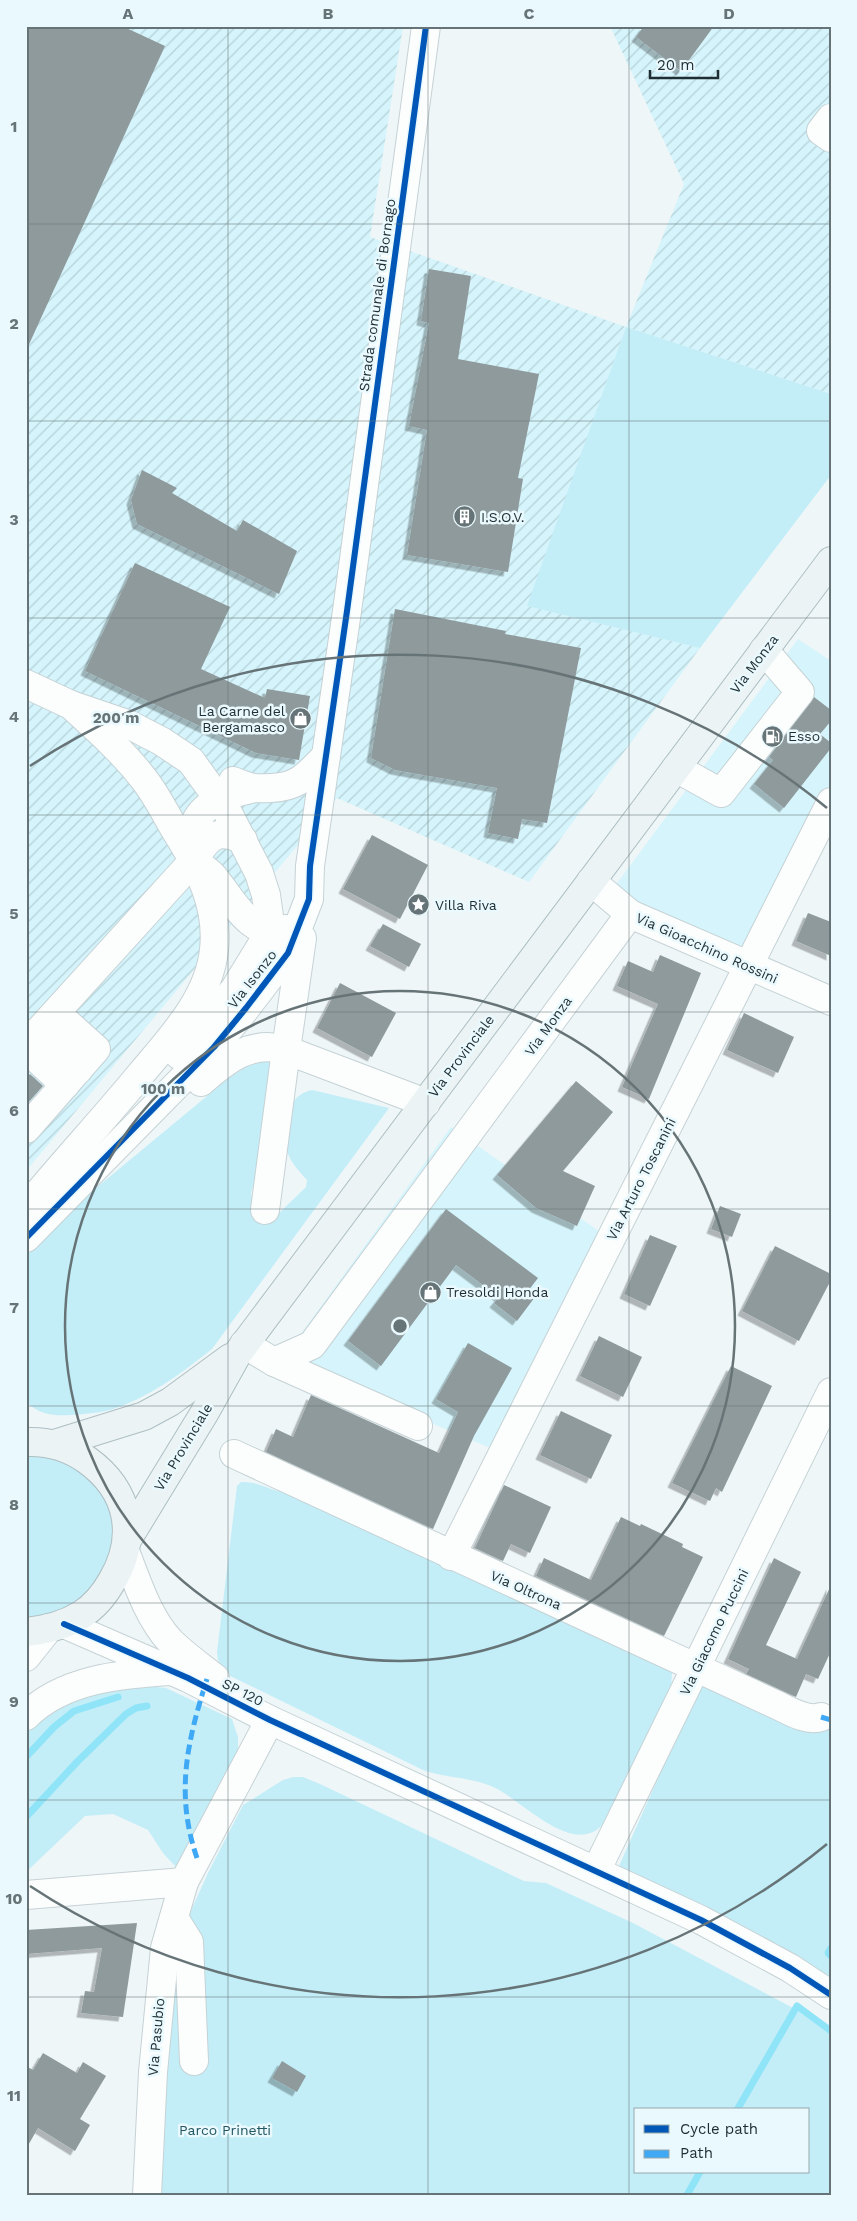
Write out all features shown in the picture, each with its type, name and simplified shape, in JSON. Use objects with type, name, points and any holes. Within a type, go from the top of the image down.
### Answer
[{"type":"main road","name":"Via Monza","points":[[676,768],[831,561]]},
{"type":"main road","name":"Via Provinciale","points":[[126,1546],[241,1349],[676,768]]},
{"type":"main road","name":"Via Provinciale","points":[[37,1439],[144,1416],[170,1402],[241,1349]]},
{"type":"main road","points":[[37,1439],[74,1452],[93,1464],[108,1479],[124,1508],[126,1546],[118,1572],[98,1601],[81,1615],[47,1628]]},
{"type":"street","name":"Strada comunale di Bornago","points":[[353,568],[426,26]]},
{"type":"street","points":[[831,118],[821,131],[831,138]]},
{"type":"street","name":"Via Isonzo","points":[[26,1238],[206,1055],[246,1008],[288,953],[305,909],[353,568]]},
{"type":"street","points":[[676,768],[721,793],[800,692],[764,650]]},
{"type":"street","points":[[26,684],[71,705],[130,725],[161,741],[191,761],[251,789]]},
{"type":"street","points":[[26,1208],[184,1021],[200,995],[214,951],[212,906],[194,860],[144,779],[115,745],[71,705]]},
{"type":"street","points":[[305,909],[280,931],[271,931],[255,925],[231,903],[212,876],[194,860],[192,833],[200,812],[219,800],[237,792],[251,789],[288,787],[304,777],[326,756]]},
{"type":"street","points":[[191,761],[219,800],[243,840],[263,884],[273,952],[257,980],[206,1055]]},
{"type":"street","name":"Via Arturo Toscanini","points":[[451,1556],[831,802]]},
{"type":"street","points":[[43,1106],[31,1055],[59,1016],[118,951],[131,930],[194,860],[203,844],[211,837],[222,834],[230,834],[243,840]]},
{"type":"street","points":[[26,1215],[178,1057],[234,990],[310,866]]},
{"type":"street","name":"Via Gioacchino Rossini","points":[[591,881],[630,914],[831,1001]]},
{"type":"street","points":[[265,1210],[305,909]]},
{"type":"street","name":"Via Monza","points":[[274,1362],[312,1344],[630,914]]},
{"type":"street","points":[[43,1106],[96,1049],[59,1016]]},
{"type":"street","points":[[75,1188],[226,1060],[253,1048],[278,1047],[426,1103]]},
{"type":"street","points":[[31,1055],[43,1106]]},
{"type":"street","points":[[241,1349],[418,1426]]},
{"type":"street","name":"Via Giacomo Puccini","points":[[596,1871],[831,1392]]},
{"type":"street","name":"Via Oltrona","points":[[234,1454],[451,1556],[804,1717],[821,1717]]},
{"type":"street","points":[[126,1546],[156,1622],[170,1640],[189,1658],[270,1720]]},
{"type":"street","points":[[26,1657],[47,1628]]},
{"type":"street","name":"SP 120","points":[[47,1628],[173,1671],[270,1720],[751,1945],[831,1995]]},
{"type":"street","points":[[26,1716],[57,1695],[89,1682],[123,1675],[173,1671]]},
{"type":"street","name":"Via Pasubio","points":[[147,2195],[155,2044],[165,1948],[184,1882],[270,1720]]},
{"type":"street","points":[[26,1895],[184,1882]]},
{"type":"street","points":[[174,1918],[189,1942],[194,2061]]},
{"type":"shaded area","points":[[26,26],[403,26],[370,237],[626,327],[528,606],[700,648],[529,882],[337,798],[26,1171]]},
{"type":"shaded area","points":[[610,26],[831,26],[831,394],[626,327],[684,184]]},
{"type":"shaded area","points":[[798,639],[831,661],[831,783],[745,952],[635,904],[615,886]]},
{"type":"shaded area","points":[[451,1127],[603,1234],[495,1450],[282,1360]]},
{"type":"green space","points":[[626,327],[831,394],[831,475],[700,648],[527,606]]},
{"type":"green space","points":[[256,1061],[273,1061],[258,1169],[251,1193],[254,1212],[272,1220],[306,1187],[307,1180],[293,1163],[287,1149],[288,1114],[290,1107],[298,1096],[312,1090],[389,1108],[212,1349],[151,1392],[110,1410],[86,1414],[59,1415],[37,1410],[26,1402],[26,1254],[61,1217],[230,1077]]},
{"type":"green space","points":[[26,1455],[50,1458],[71,1466],[88,1478],[102,1493],[110,1511],[113,1532],[109,1553],[99,1576],[87,1592],[77,1601],[60,1611],[26,1617]]},
{"type":"green space","points":[[241,1482],[249,1482],[277,1491],[302,1492],[667,1666],[672,1673],[671,1687],[603,1824],[591,1833],[577,1835],[562,1831],[491,1786],[423,1770],[224,1673],[218,1660],[217,1652],[237,1486]]},
{"type":"green space","points":[[703,1677],[831,1718],[831,1982],[761,1938],[619,1866]]},
{"type":"green space","points":[[148,1686],[166,1688],[232,1719],[238,1737],[238,1751],[177,1868],[163,1853],[148,1830],[113,1814],[85,1816],[26,1872],[26,1730],[46,1714],[94,1692]]},
{"type":"green space","name":"Parco Prinetti","points":[[303,1777],[524,1881],[546,1883],[633,1923],[795,2009],[831,2035],[831,2195],[158,2195],[175,1946],[208,1873],[243,1805],[283,1780]]},
{"type":"building","points":[[26,26],[122,26],[165,46],[26,351]]},
{"type":"building","points":[[644,26],[714,26],[681,71],[636,37]]},
{"type":"building","points":[[429,269],[471,276],[458,359],[539,374],[518,478],[523,479],[508,572],[407,555],[427,430],[409,426],[429,323],[421,321]]},
{"type":"building","points":[[142,470],[177,488],[172,493],[237,531],[243,520],[297,551],[279,594],[137,524],[131,500]]},
{"type":"building","points":[[135,563],[230,607],[201,669],[265,698],[267,689],[310,696],[299,760],[256,753],[85,671]]},
{"type":"building","points":[[395,609],[506,631],[505,634],[581,648],[547,823],[522,819],[518,839],[488,833],[497,788],[395,770],[371,758]]},
{"type":"building","points":[[814,697],[831,710],[831,721],[820,734],[831,743],[831,748],[784,808],[754,784],[773,760],[769,757]]},
{"type":"building","name":"Villa Riva","points":[[372,835],[428,865],[400,919],[343,889]]},
{"type":"building","points":[[808,913],[831,922],[831,956],[796,941]]},
{"type":"building","points":[[383,924],[421,944],[409,967],[370,946]]},
{"type":"building","points":[[660,955],[701,973],[649,1099],[622,1087],[658,1004],[617,986],[628,961],[653,972]]},
{"type":"building","points":[[340,983],[396,1013],[372,1057],[317,1028]]},
{"type":"building","points":[[744,1013],[794,1037],[778,1073],[727,1050]]},
{"type":"building","points":[[30,1074],[43,1086],[26,1105],[26,1078]]},
{"type":"building","points":[[576,1081],[613,1112],[563,1171],[595,1186],[577,1226],[536,1208],[497,1175]]},
{"type":"building","points":[[720,1206],[741,1214],[732,1237],[711,1229]]},
{"type":"building","points":[[446,1209],[538,1278],[528,1291],[535,1297],[517,1321],[494,1303],[499,1297],[456,1265],[381,1366],[348,1341]]},
{"type":"building","points":[[650,1235],[677,1246],[650,1306],[624,1294]]},
{"type":"building","points":[[775,1246],[831,1274],[831,1280],[799,1341],[742,1311]]},
{"type":"building","points":[[599,1336],[642,1357],[623,1397],[580,1376]]},
{"type":"building","points":[[468,1343],[512,1368],[474,1436],[433,1529],[266,1452],[276,1429],[293,1437],[311,1395],[439,1453],[458,1412],[436,1399]]},
{"type":"building","points":[[731,1366],[772,1386],[722,1492],[716,1488],[710,1501],[672,1483]]},
{"type":"building","points":[[561,1411],[612,1435],[591,1479],[540,1455]]},
{"type":"building","points":[[504,1485],[551,1507],[530,1553],[511,1544],[503,1561],[475,1548]]},
{"type":"building","points":[[621,1517],[640,1526],[641,1524],[683,1544],[682,1547],[703,1557],[664,1636],[536,1576],[544,1558],[591,1580]]},
{"type":"building","points":[[774,1558],[801,1572],[766,1645],[797,1659],[831,1585],[831,1651],[818,1679],[806,1674],[796,1697],[746,1674],[749,1669],[728,1659]]},
{"type":"building","points":[[137,1923],[123,2017],[81,2013],[85,1991],[94,1992],[102,1948],[26,1954],[26,1930]]},
{"type":"building","points":[[43,2053],[77,2073],[83,2062],[106,2076],[80,2119],[90,2125],[75,2151],[38,2128],[26,2149],[26,2066],[33,2070]]},
{"type":"building","points":[[282,2061],[306,2076],[297,2092],[272,2078]]},
{"type":"waterway","points":[[26,1757],[54,1727],[74,1711],[118,1697]]},
{"type":"waterway","points":[[26,1817],[77,1762],[126,1714],[136,1708],[147,1706]]},
{"type":"waterway","points":[[831,1948],[828,1953],[831,1956]]},
{"type":"waterway","points":[[738,2108],[797,2006],[831,2031]]},
{"type":"waterway","points":[[687,2195],[699,2174]]},
{"type":"marked path","points":[[197,1858],[186,1812],[186,1768],[189,1746],[207,1679]]},
{"type":"marked path","points":[[821,1717],[831,1720]]},
{"type":"cycle path","points":[[26,1238],[214,1047],[288,953],[309,899],[310,866],[347,611],[426,26]]},
{"type":"cycle path","points":[[64,1624],[188,1678],[270,1720],[701,1920],[790,1968],[831,1995]]},
{"type":"place","name":"I.S.O.V.","points":[[465,517]]},
{"type":"place","name":"La Carne del Bergamasco","points":[[301,719]]},
{"type":"place","name":"Esso","points":[[772,736]]},
{"type":"place","name":"Villa Riva","points":[[419,905]]},
{"type":"place","name":"Tresoldi Honda","points":[[430,1292]]}]
